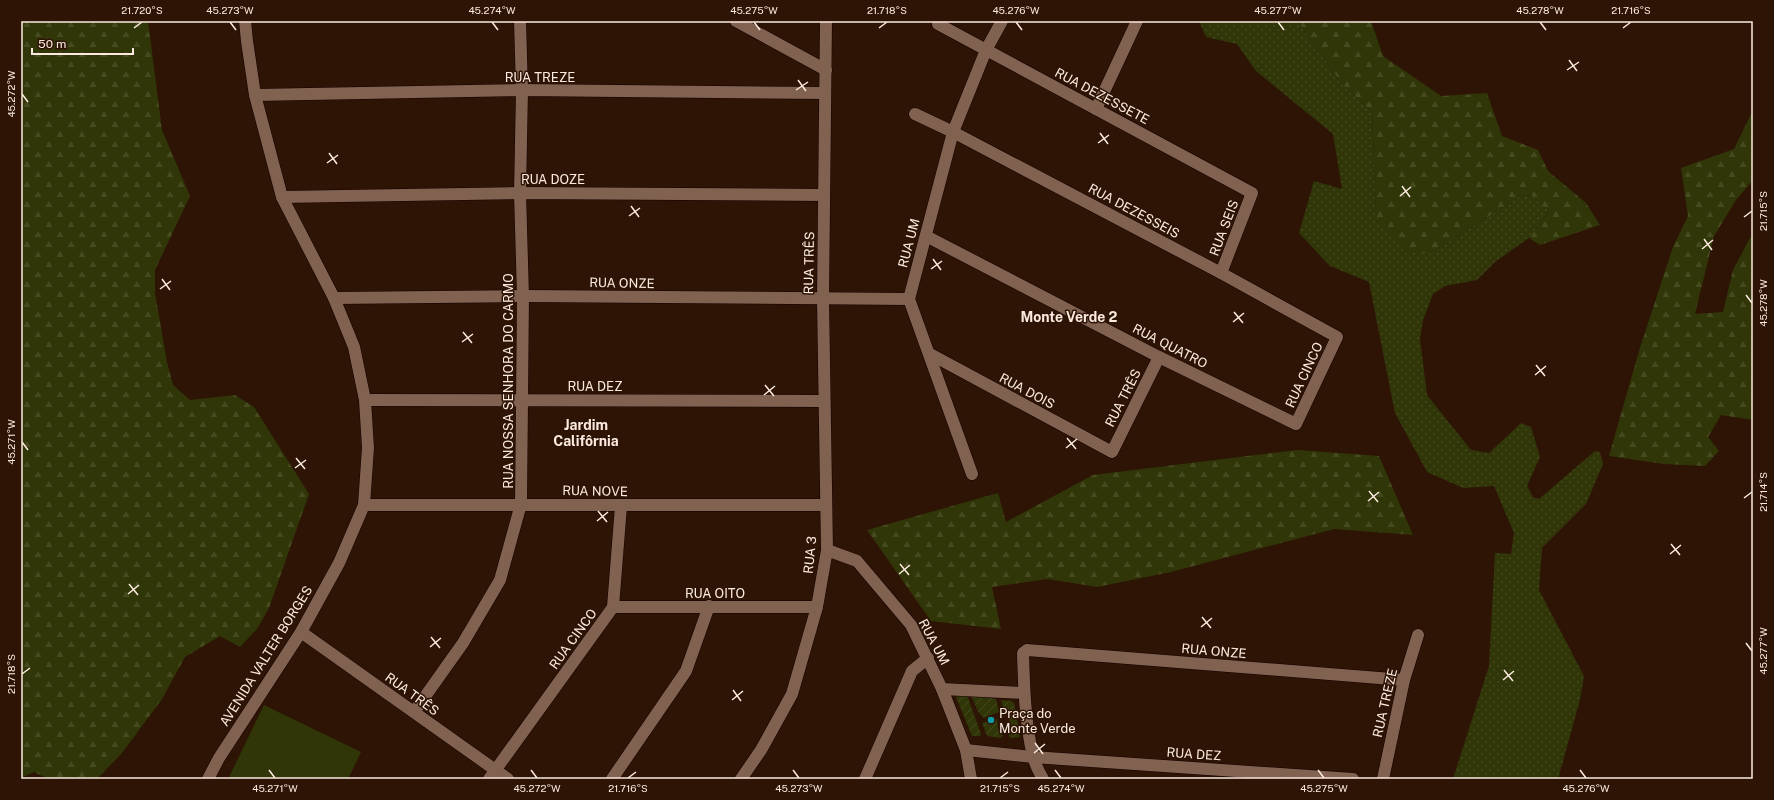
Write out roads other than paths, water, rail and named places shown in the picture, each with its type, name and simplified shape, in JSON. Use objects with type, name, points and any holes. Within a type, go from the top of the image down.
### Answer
[{"type":"street","name":"AVENIDA VALTER BORGES","points":[[208,779],[219,758],[301,632],[339,563],[364,505],[368,448],[365,400],[354,347],[334,298],[282,197],[255,94],[246,40],[245,21]]},
{"type":"street","name":"RUA NOSSA SENHORA DO CARMO","points":[[414,712],[463,643],[500,580],[521,504],[523,296],[520,192],[522,90],[520,21]]},
{"type":"street","points":[[736,21],[826,70]]},
{"type":"street","name":"RUA TRÊS","points":[[826,21],[823,299],[826,505]]},
{"type":"street","name":"RUA UM","points":[[909,299],[952,132],[986,50],[1002,21]]},
{"type":"street","points":[[1096,109],[1137,21]]},
{"type":"street","name":"RUA DEZESSETE","points":[[938,24],[1252,193]]},
{"type":"street","name":"RUA TREZE","points":[[255,94],[522,90],[825,92]]},
{"type":"street","name":"RUA DEZESSEIS","points":[[915,114],[1221,273],[1337,337]]},
{"type":"street","name":"RUA DOZE","points":[[282,197],[520,192],[824,194]]},
{"type":"street","name":"RUA SEIS","points":[[1221,273],[1252,193]]},
{"type":"street","name":"RUA QUATRO","points":[[926,236],[1159,357],[1296,424]]},
{"type":"street","name":"RUA ONZE","points":[[334,298],[523,296],[909,299]]},
{"type":"street","points":[[909,299],[972,474]]},
{"type":"street","name":"RUA CINCO","points":[[1296,424],[1337,337]]},
{"type":"street","name":"RUA DOIS","points":[[930,354],[1112,452]]},
{"type":"street","name":"RUA TRÊS","points":[[1112,452],[1159,357]]},
{"type":"street","name":"RUA DEZ","points":[[365,400],[824,401]]},
{"type":"street","name":"RUA NOVE","points":[[364,505],[826,505]]},
{"type":"street","name":"RUA 3","points":[[741,779],[762,750],[792,694],[817,607],[827,550],[826,505]]},
{"type":"street","name":"RUA CINCO","points":[[492,775],[613,607],[621,506]]},
{"type":"street","name":"RUA UM","points":[[827,550],[857,561],[911,625],[942,689],[966,750],[971,779]]},
{"type":"street","points":[[612,779],[686,672],[709,606]]},
{"type":"street","name":"RUA OITO","points":[[613,607],[817,607]]},
{"type":"street","name":"RUA TRÊS","points":[[301,632],[414,712],[492,775],[508,779]]},
{"type":"street","name":"RUA TREZE","points":[[1383,779],[1404,680],[1418,635]]},
{"type":"street","name":"RUA ONZE","points":[[1024,693],[1023,653],[1027,650],[1404,680]]},
{"type":"street","points":[[865,779],[912,671],[928,658]]},
{"type":"street","points":[[942,689],[1024,693],[1033,757],[1043,779]]},
{"type":"street","name":"RUA DEZ","points":[[966,750],[1033,757],[1353,779]]},
{"type":"place","name":"Praça do Monte Verde","points":[[991,720]]},
{"type":"district","name":"Monte Verde 2","points":[[1069,317]]},
{"type":"district","name":"Jardim Califôrnia","points":[[586,434]]}]
